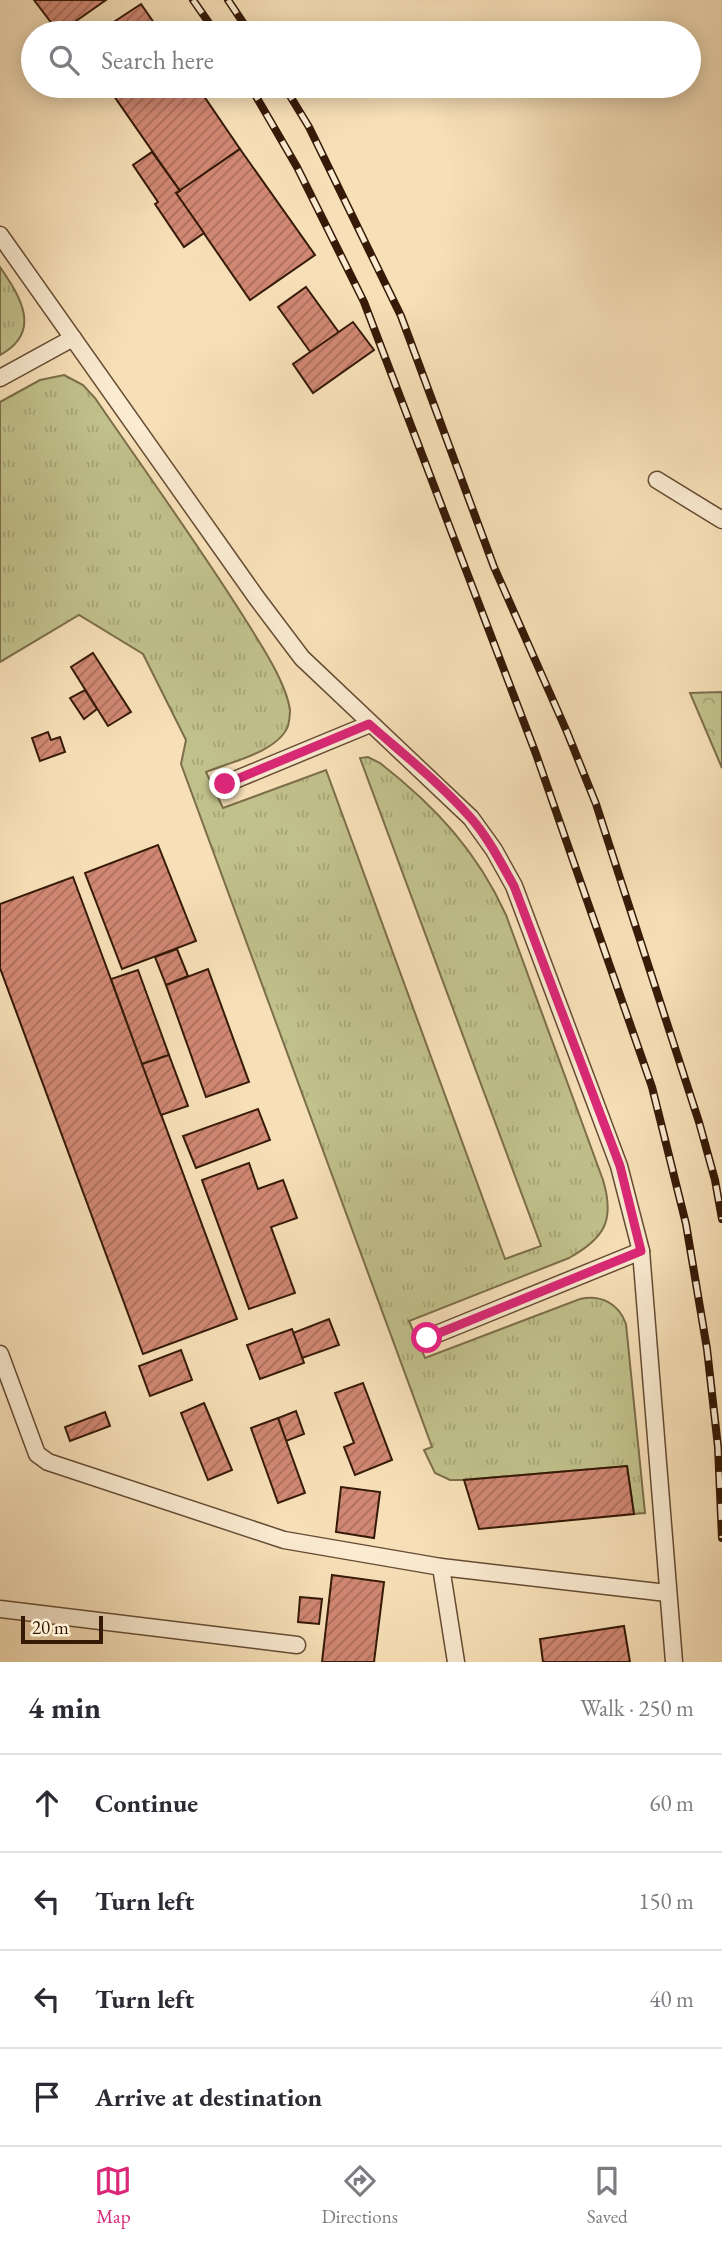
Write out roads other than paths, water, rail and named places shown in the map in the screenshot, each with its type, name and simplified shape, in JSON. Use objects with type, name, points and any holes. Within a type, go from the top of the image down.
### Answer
[{"type":"lane","points":[[0,235],[302,658],[471,818],[494,850],[514,886],[620,1166],[641,1251],[674,1662]]},
{"type":"lane","points":[[0,378],[73,338]]},
{"type":"lane","points":[[657,480],[722,520]]},
{"type":"lane","points":[[225,784],[369,724]]},
{"type":"lane","points":[[427,1338],[641,1251]]},
{"type":"lane","points":[[0,1354],[37,1454],[43,1461],[284,1540],[441,1567],[667,1592]]},
{"type":"lane","points":[[441,1567],[456,1662]]},
{"type":"lane","points":[[0,1609],[297,1646]]},
{"type":"railway","points":[[193,0],[208,21]]},
{"type":"railway","points":[[228,0],[242,21]]},
{"type":"railway","points":[[257,98],[297,167],[364,302],[536,754],[652,1087],[686,1224],[707,1349],[718,1447],[722,1538]]},
{"type":"railway","points":[[291,98],[309,127],[401,316],[494,567],[596,804],[699,1122],[715,1180],[722,1219]]}]
